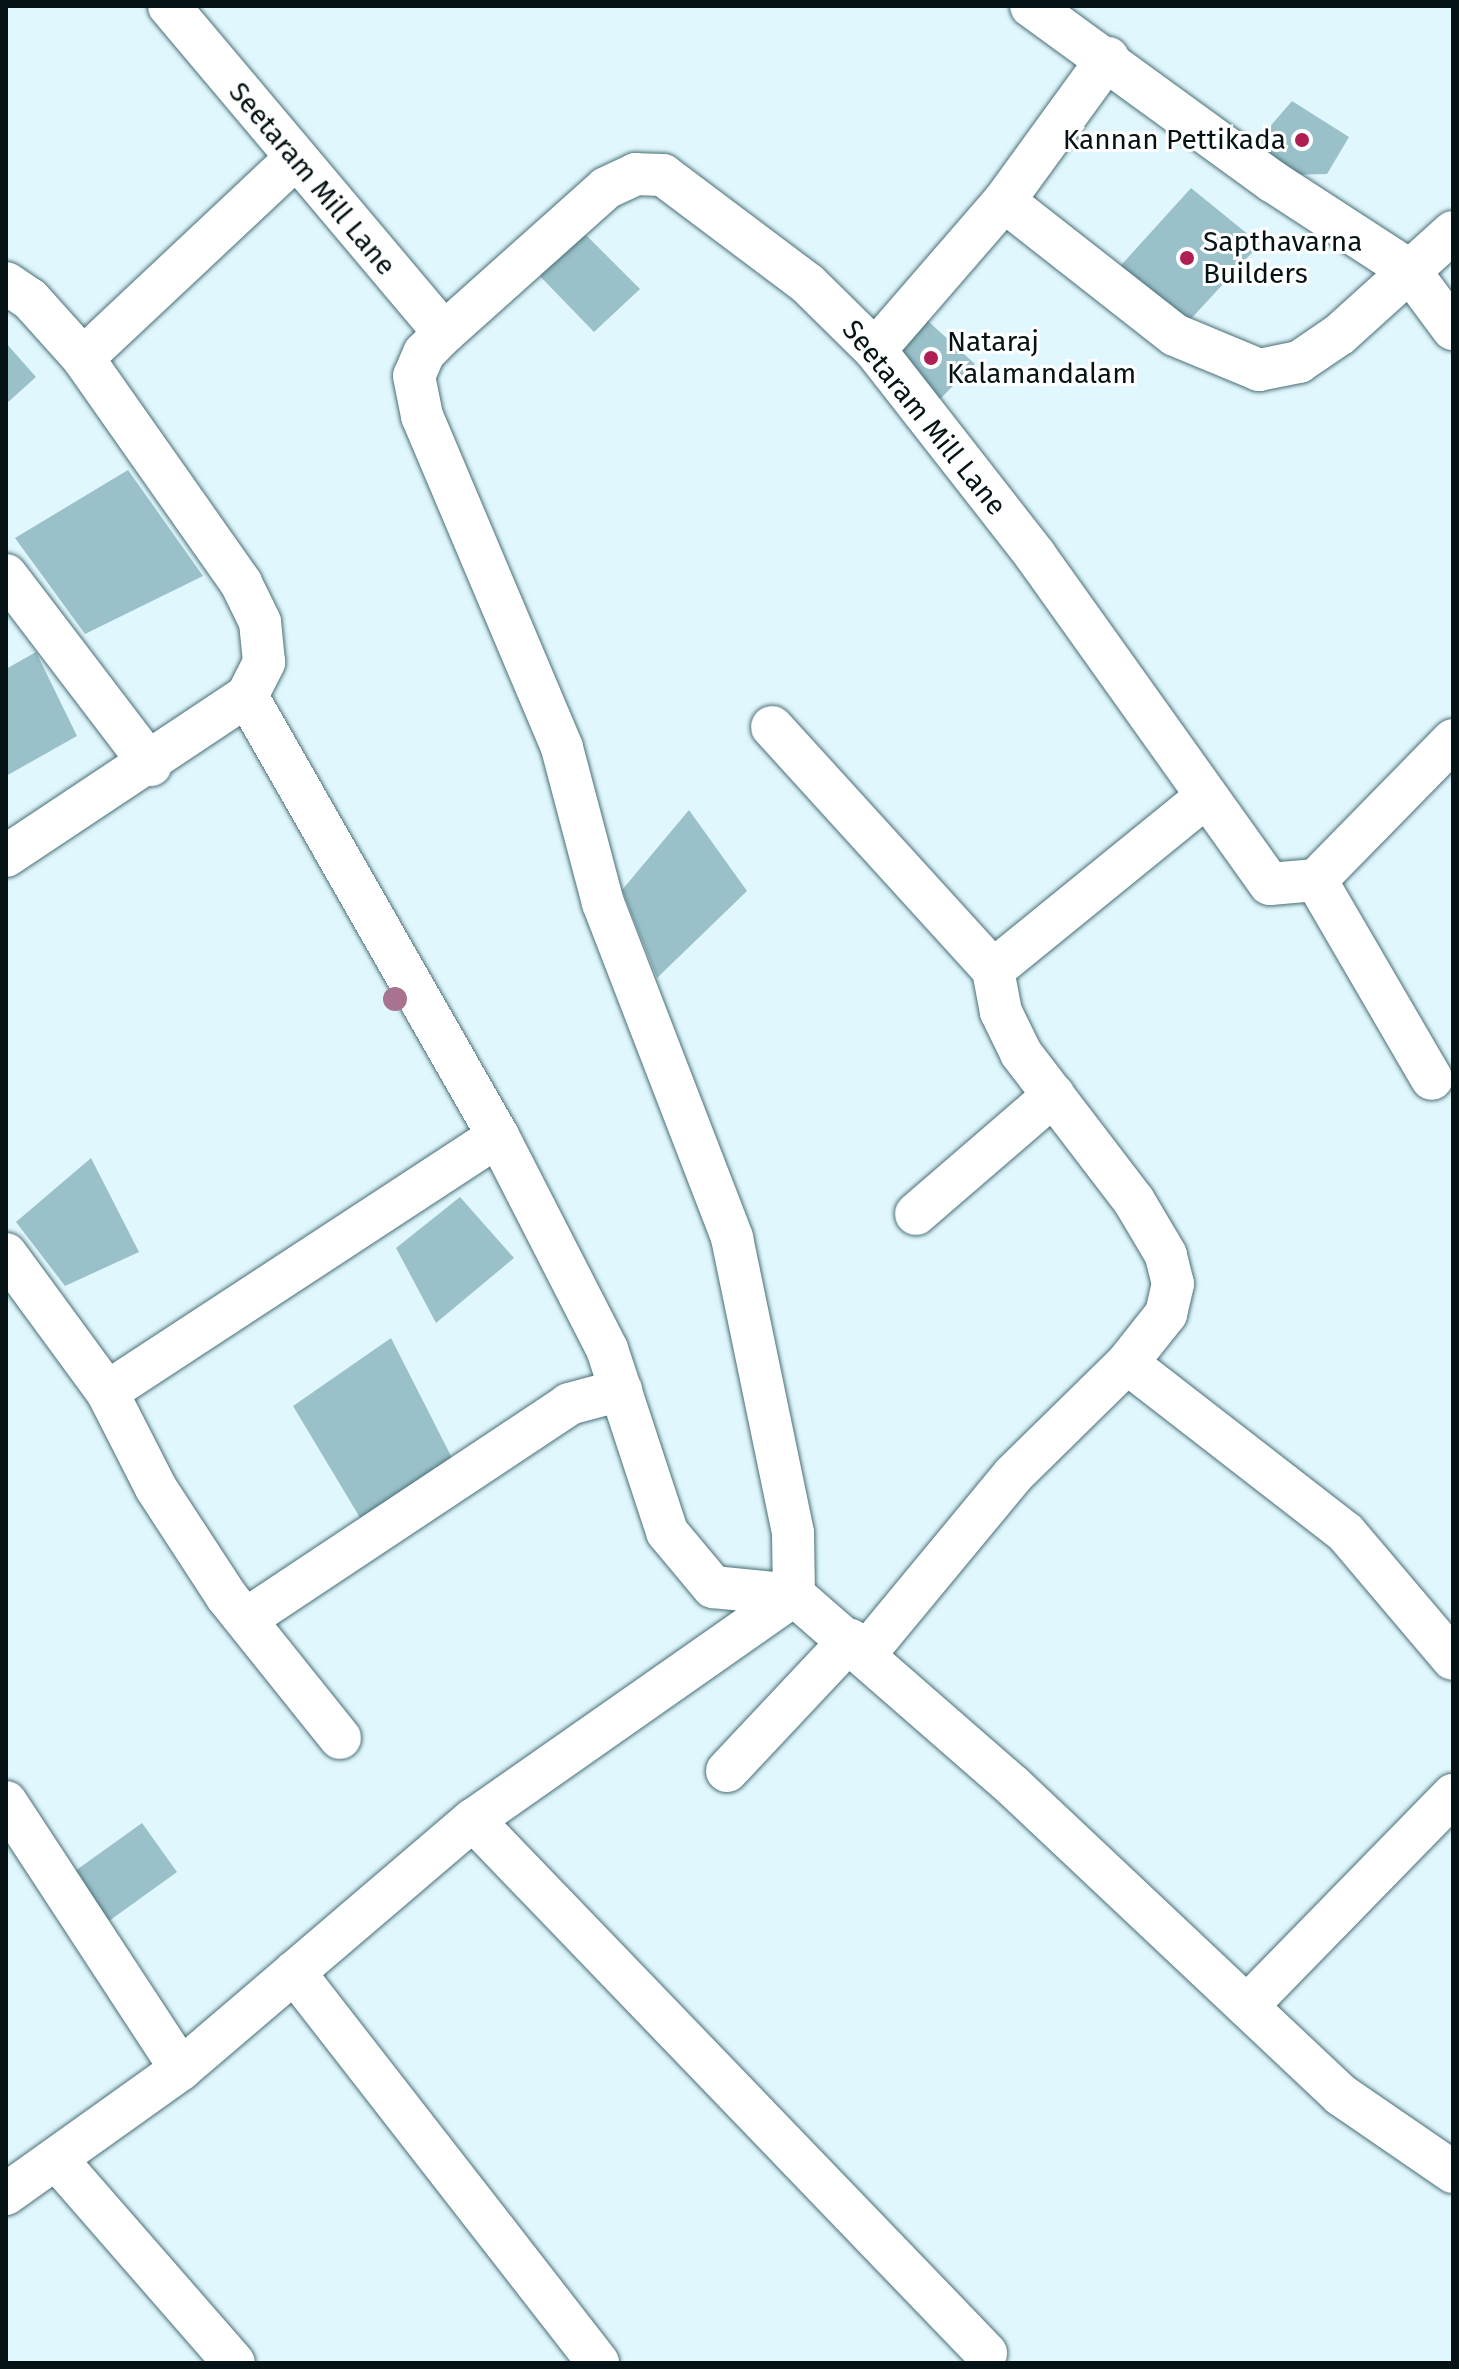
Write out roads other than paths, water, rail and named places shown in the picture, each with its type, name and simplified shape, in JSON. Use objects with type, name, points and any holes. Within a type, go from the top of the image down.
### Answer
[{"type":"street","name":"Seetaram Mill Lane","points":[[169,6],[294,160],[444,333],[606,188],[636,174],[663,175],[808,284],[875,350],[1035,555],[1205,798],[1270,884],[1316,880]]},
{"type":"street","points":[[1031,6],[1108,58],[1272,181],[1409,270],[1453,329]]},
{"type":"street","points":[[875,350],[1004,201],[1108,58]]},
{"type":"street","points":[[83,358],[294,160]]},
{"type":"street","points":[[1004,201],[1175,335],[1259,370],[1299,362],[1320,348],[1453,232]]},
{"type":"street","points":[[6,283],[30,299],[83,358],[254,609],[264,662],[247,696],[151,765],[6,856]]},
{"type":"street","points":[[444,333],[424,353],[414,376],[422,416],[562,748],[603,903],[732,1238],[793,1533],[794,1595]]},
{"type":"street","points":[[6,575],[151,765]]},
{"type":"street","points":[[247,696],[498,1136],[607,1349],[667,1532],[713,1587],[794,1595],[857,1647],[1341,2095],[1453,2172]]},
{"type":"street","points":[[727,1771],[857,1647],[1013,1475],[1127,1363],[1166,1314],[1173,1284],[1166,1255],[1134,1201],[1021,1053],[1001,1012],[993,970],[772,727]]},
{"type":"street","points":[[1432,1079],[1316,880],[1452,737]]},
{"type":"street","points":[[993,970],[1205,798]]},
{"type":"street","points":[[916,1214],[1054,1095]]},
{"type":"street","points":[[107,1392],[498,1136]]},
{"type":"street","points":[[6,1254],[107,1392],[156,1488],[246,1619],[340,1738]]},
{"type":"street","points":[[1127,1363],[1346,1533],[1453,1659]]},
{"type":"street","points":[[246,1619],[569,1404],[621,1390]]},
{"type":"street","points":[[6,2194],[181,2069],[473,1820],[794,1595]]},
{"type":"street","points":[[1247,2006],[1453,1795]]},
{"type":"street","points":[[10,1817],[181,2069]]},
{"type":"street","points":[[473,1820],[986,2353]]},
{"type":"street","points":[[294,1972],[598,2363]]},
{"type":"street","points":[[57,2160],[234,2363]]},
{"type":"place","name":"Kannan Pettikada","points":[[1302,140]]},
{"type":"place","name":"Sapthavarna Builders","points":[[1187,258]]},
{"type":"place","name":"Nataraj Kalamandalam","points":[[931,358]]}]
